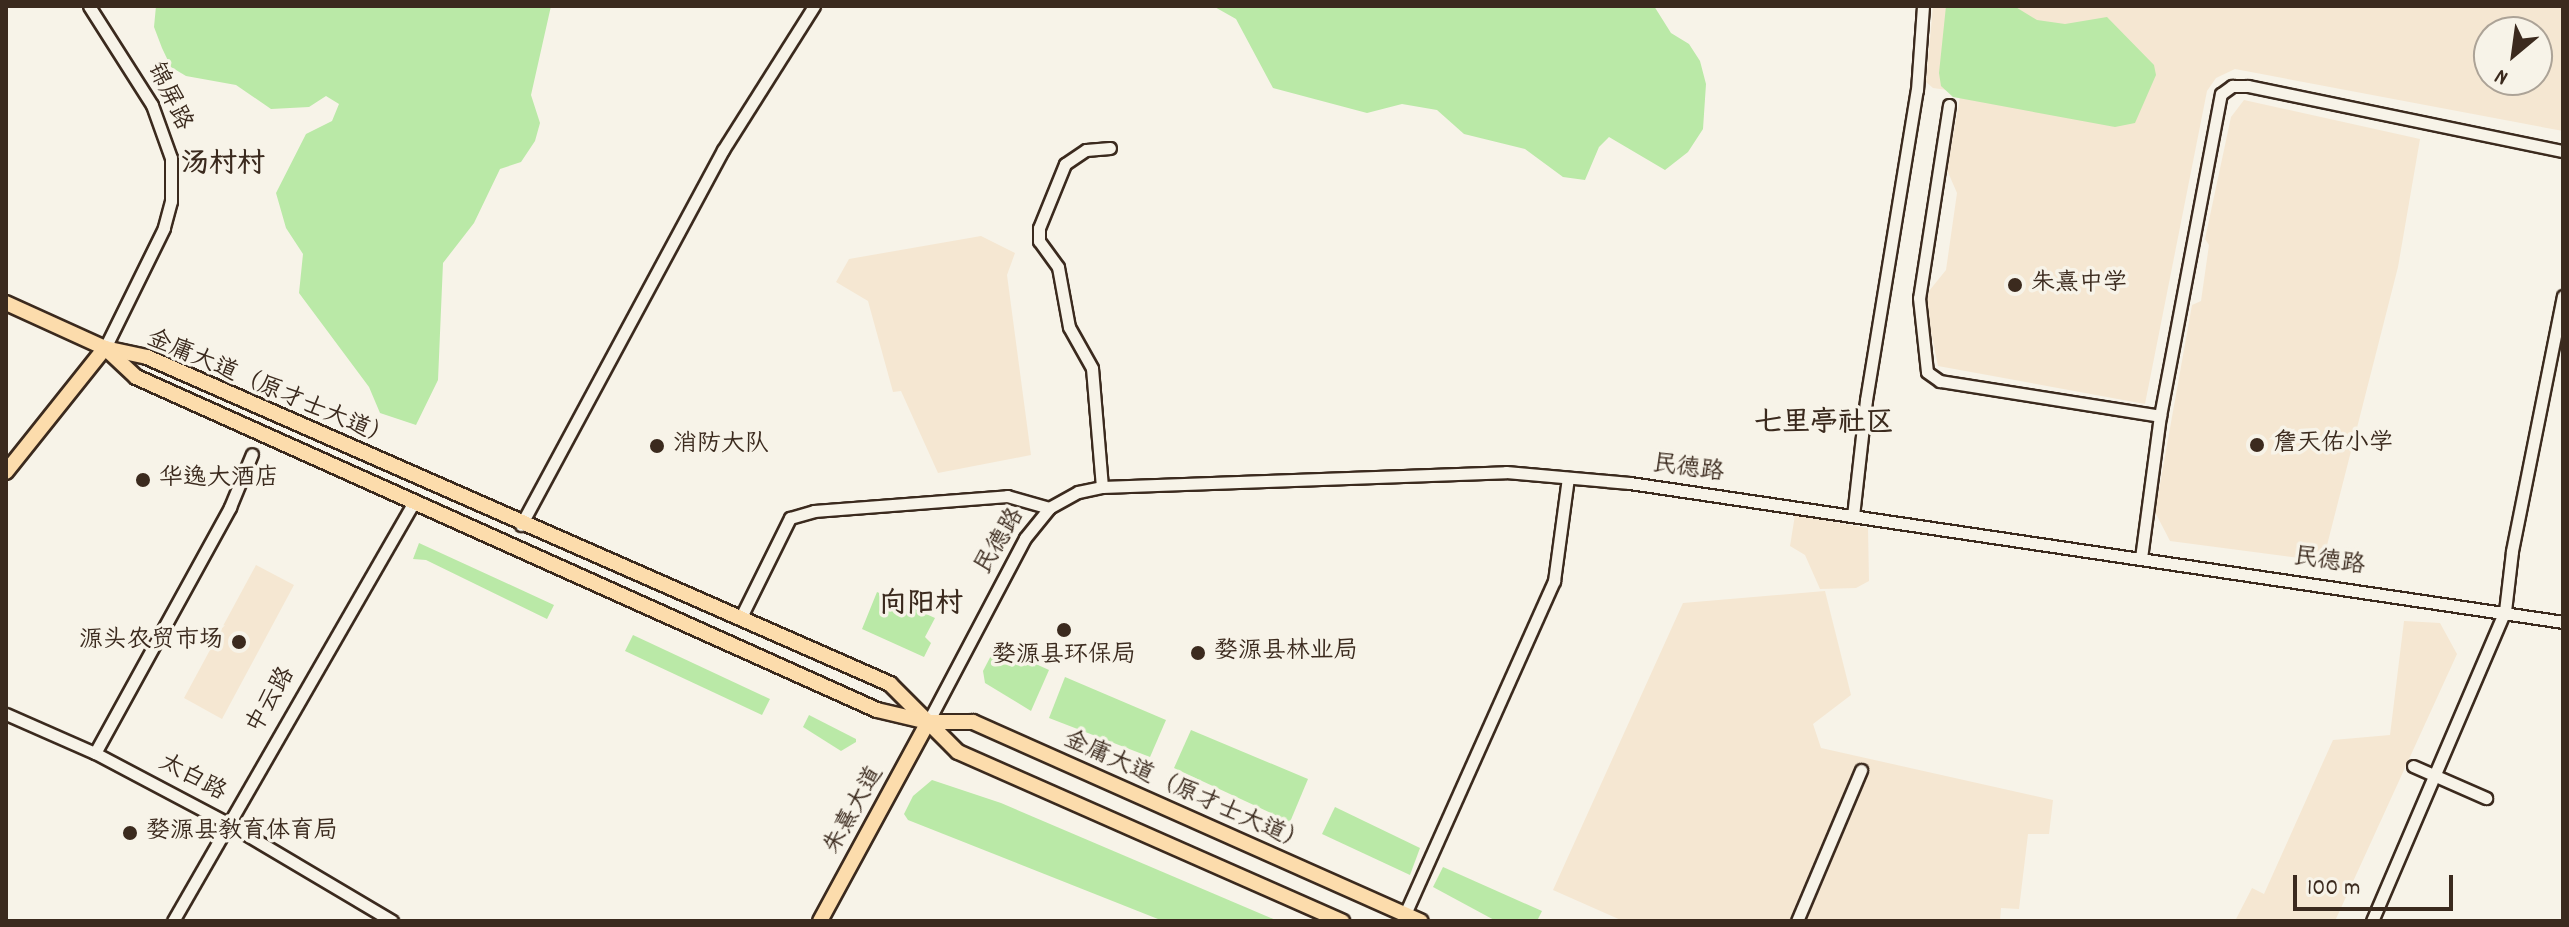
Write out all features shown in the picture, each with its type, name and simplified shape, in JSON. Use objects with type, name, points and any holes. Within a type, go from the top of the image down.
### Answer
[{"type":"main road","points":[[6,303],[105,348],[6,472]]},
{"type":"main road","name":"金庸大道（原才士大道）","points":[[105,348],[136,377],[877,710],[928,722],[973,722],[1421,921]]},
{"type":"main road","name":"金庸大道（原才士大道）","points":[[105,348],[147,357],[521,525],[890,684],[958,752],[1342,921]]},
{"type":"main road","name":"朱熹大道","points":[[820,921],[928,722]]},
{"type":"street","name":"锦屏路","points":[[89,6],[152,105],[171,158],[171,201],[164,228],[105,348]]},
{"type":"street","points":[[521,525],[723,150],[814,6]]},
{"type":"street","points":[[1853,516],[1866,400],[1917,90],[1923,6]]},
{"type":"street","points":[[2141,558],[2160,416],[2215,110],[2221,94],[2232,86],[2563,151]]},
{"type":"street","points":[[1949,105],[1919,298],[1927,372],[1940,381],[2160,416]]},
{"type":"street","points":[[1102,487],[1092,368],[1069,327],[1058,267],[1039,241],[1039,228],[1065,164],[1086,150],[1110,148]]},
{"type":"street","points":[[2372,921],[2505,611],[2512,551],[2563,296]]},
{"type":"street","points":[[95,753],[230,507],[252,454]]},
{"type":"street","name":"民德路","points":[[928,722],[1025,538],[1049,508],[1078,492],[1102,487],[1506,472],[1853,516],[2563,622]]},
{"type":"street","points":[[1405,914],[1554,581],[1568,478]]},
{"type":"street","points":[[740,619],[790,518],[814,511],[1007,496],[1049,508]]},
{"type":"street","name":"中云路","points":[[173,921],[413,504]]},
{"type":"street","name":"太白路","points":[[6,714],[95,753],[227,823],[385,919]]},
{"type":"street","points":[[2413,766],[2486,798]]},
{"type":"street","points":[[1797,921],[1861,770]]},
{"type":"shaded area","points":[[1933,6],[2563,6],[2563,131],[2235,69],[2216,78],[2207,91],[2145,404],[1938,366],[1926,307],[1929,291],[1946,270],[1957,193],[1947,170],[1961,92],[1933,88],[1926,82]]},
{"type":"shaded area","points":[[2244,100],[2420,139],[2398,267],[2323,561],[2170,541],[2155,512],[2192,305],[2201,301],[2209,245],[2205,239],[2231,117]]},
{"type":"shaded area","points":[[981,236],[1015,253],[1007,275],[1031,455],[938,473],[901,391],[893,392],[868,301],[836,282],[849,259]]},
{"type":"shaded area","points":[[1795,515],[1868,528],[1869,581],[1856,588],[1820,589],[1805,555],[1790,546]]},
{"type":"shaded area","name":"源头农贸市场","points":[[256,565],[294,585],[222,719],[184,698]]},
{"type":"shaded area","points":[[1825,591],[1851,695],[1813,724],[1821,748],[2053,800],[2049,834],[2028,834],[2019,909],[2001,908],[2000,921],[1623,921],[1553,890],[1683,603]]},
{"type":"shaded area","points":[[2404,621],[2440,623],[2457,654],[2335,921],[2235,921],[2252,888],[2264,894],[2333,740],[2390,735]]},
{"type":"green space","points":[[156,6],[551,6],[531,95],[540,123],[535,141],[521,162],[500,169],[474,223],[443,263],[438,380],[416,425],[380,413],[369,387],[299,293],[303,254],[286,228],[276,193],[306,134],[332,121],[339,104],[326,96],[309,107],[271,109],[236,85],[186,76],[171,67],[162,48],[154,27]]},
{"type":"green space","points":[[1213,6],[1654,6],[1671,33],[1689,44],[1700,61],[1706,84],[1703,129],[1688,152],[1665,170],[1609,137],[1599,147],[1585,180],[1563,177],[1525,149],[1464,134],[1437,110],[1402,104],[1367,113],[1273,88],[1236,19]]},
{"type":"green space","points":[[1946,6],[2014,6],[2037,20],[2065,24],[2107,17],[2154,65],[2156,75],[2135,123],[2115,127],[1953,97],[1941,86],[1939,73]]},
{"type":"green space","points":[[419,543],[554,605],[547,619],[426,560],[413,559]]},
{"type":"green space","points":[[877,592],[935,618],[925,637],[931,643],[924,657],[862,629]]},
{"type":"green space","points":[[633,635],[770,699],[762,715],[625,651]]},
{"type":"green space","points":[[996,646],[1049,670],[1031,711],[985,683],[983,671]]},
{"type":"green space","points":[[1065,677],[1166,720],[1150,757],[1049,718]]},
{"type":"green space","points":[[809,715],[856,739],[856,742],[841,751],[803,727]]},
{"type":"green space","points":[[1191,730],[1308,779],[1290,822],[1174,768]]},
{"type":"green space","points":[[932,780],[1001,803],[1278,921],[1163,921],[908,820],[904,814],[913,796]]},
{"type":"green space","points":[[1335,807],[1420,848],[1410,875],[1322,834]]},
{"type":"green space","points":[[1443,867],[1542,911],[1537,921],[1496,921],[1433,887]]},
{"type":"place","name":"朱熹中学","points":[[2015,285]]},
{"type":"place","name":"詹天佑小学","points":[[2257,445]]},
{"type":"place","name":"消防大队","points":[[657,446]]},
{"type":"place","name":"华逸大酒店","points":[[143,480]]},
{"type":"place","name":"婺源县环保局","points":[[1064,630]]},
{"type":"place","name":"源头农贸市场","points":[[239,642]]},
{"type":"place","name":"婺源县林业局","points":[[1198,653]]},
{"type":"place","name":"婺源县教育体育局","points":[[130,833]]},
{"type":"district","name":"汤村村","points":[[223,166]]},
{"type":"district","name":"七里亭社区","points":[[1824,425]]},
{"type":"district","name":"向阳村","points":[[921,606]]}]
